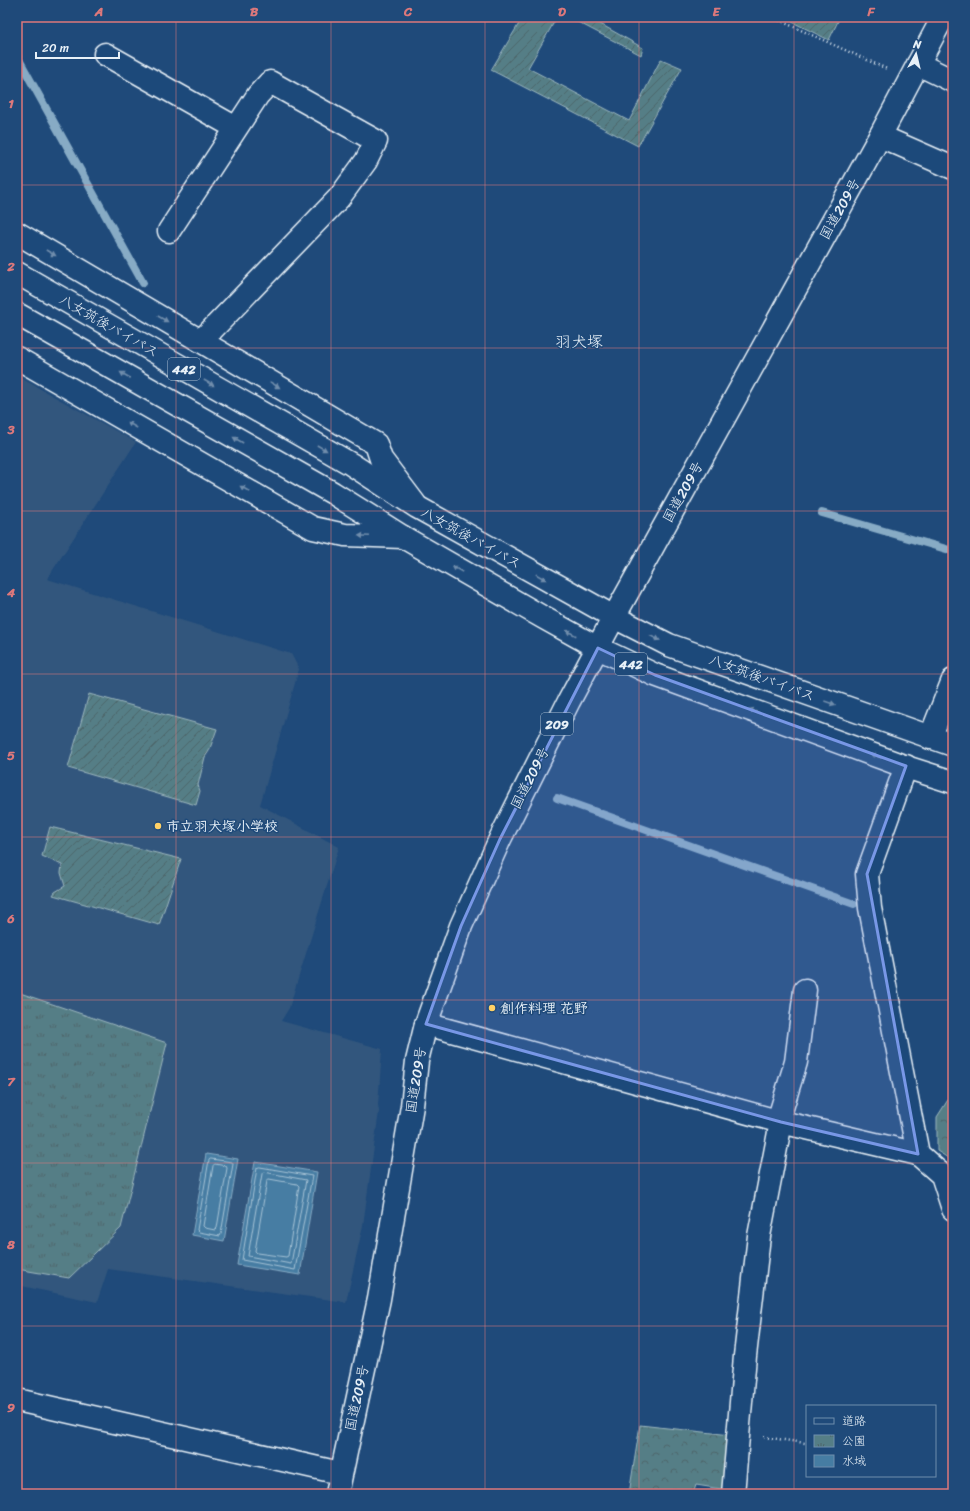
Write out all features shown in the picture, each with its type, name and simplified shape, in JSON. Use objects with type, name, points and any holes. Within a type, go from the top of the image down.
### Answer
[{"type":"main road","name":"国道209号","points":[[338,1484],[378,1299],[412,1106],[417,1061],[426,1024],[461,926],[500,839],[569,701],[880,136],[943,17]]},
{"type":"main road","points":[[105,54],[236,128]]},
{"type":"main road","points":[[918,64],[953,81]]},
{"type":"main road","points":[[169,231],[258,95],[270,82],[376,141],[366,161],[339,198],[201,341]]},
{"type":"main road","points":[[880,136],[953,168]]},
{"type":"main road","points":[[17,233],[376,444],[381,459],[417,507]]},
{"type":"main road","name":"八女筑後バイパス","points":[[17,273],[351,464],[417,507],[614,618],[669,645],[953,745]]},
{"type":"main road","name":"442","points":[[17,314],[333,493],[403,537],[598,648],[656,675],[953,782]]},
{"type":"main road","points":[[17,358],[313,528],[345,535],[403,537]]},
{"type":"main road","points":[[930,738],[953,680]]},
{"type":"main road","points":[[906,766],[867,874],[870,908],[918,1154]]},
{"type":"main road","points":[[732,1494],[745,1356],[759,1236],[780,1122],[796,1062],[805,990]]},
{"type":"main road","points":[[426,1024],[780,1122],[918,1154],[942,1175],[953,1209]]},
{"type":"main road","points":[[17,1400],[338,1484]]},
{"type":"path","points":[[772,17],[893,72]]},
{"type":"path","points":[[738,1433],[805,1443]]},
{"type":"highlighted area","points":[[598,648],[655,675],[906,766],[867,874],[918,1154],[781,1122],[426,1024],[461,926],[500,839]]},
{"type":"shaded area","name":"市立羽犬塚小学校","points":[[17,376],[136,442],[47,579],[291,654],[299,669],[260,805],[339,847],[289,1008],[281,1021],[382,1049],[378,1105],[379,1111],[363,1225],[346,1302],[108,1269],[97,1302],[17,1285]]},
{"type":"green space","points":[[523,17],[557,17],[528,68],[629,121],[661,59],[682,68],[638,146],[491,70]]},
{"type":"green space","points":[[568,17],[588,17],[643,48],[641,55]]},
{"type":"green space","points":[[782,17],[840,17],[829,40]]},
{"type":"green space","points":[[89,694],[217,729],[209,751],[205,757],[198,785],[200,791],[196,805],[68,768]]},
{"type":"green space","points":[[50,827],[181,859],[159,925],[53,895],[65,886],[61,873],[62,865],[42,856]]},
{"type":"green space","points":[[17,992],[167,1043],[121,1228],[69,1278],[17,1269]]},
{"type":"green space","points":[[953,1092],[953,1161],[937,1151],[937,1117]]},
{"type":"green space","points":[[640,1425],[731,1435],[728,1490],[696,1485],[693,1494],[629,1494]]},
{"type":"water","points":[[206,1154],[238,1159],[224,1241],[192,1235]]},
{"type":"water","points":[[255,1162],[317,1172],[300,1275],[237,1265]]},
{"type":"waterway","points":[[17,56],[143,283]]},
{"type":"waterway","points":[[822,513],[953,551]]},
{"type":"waterway","points":[[557,798],[854,904]]},
{"type":"place","name":"市立羽犬塚小学校","points":[[158,826]]},
{"type":"place","name":"創作料理 花野","points":[[492,1008]]},
{"type":"district","name":"羽犬塚","points":[[579,341]]}]
